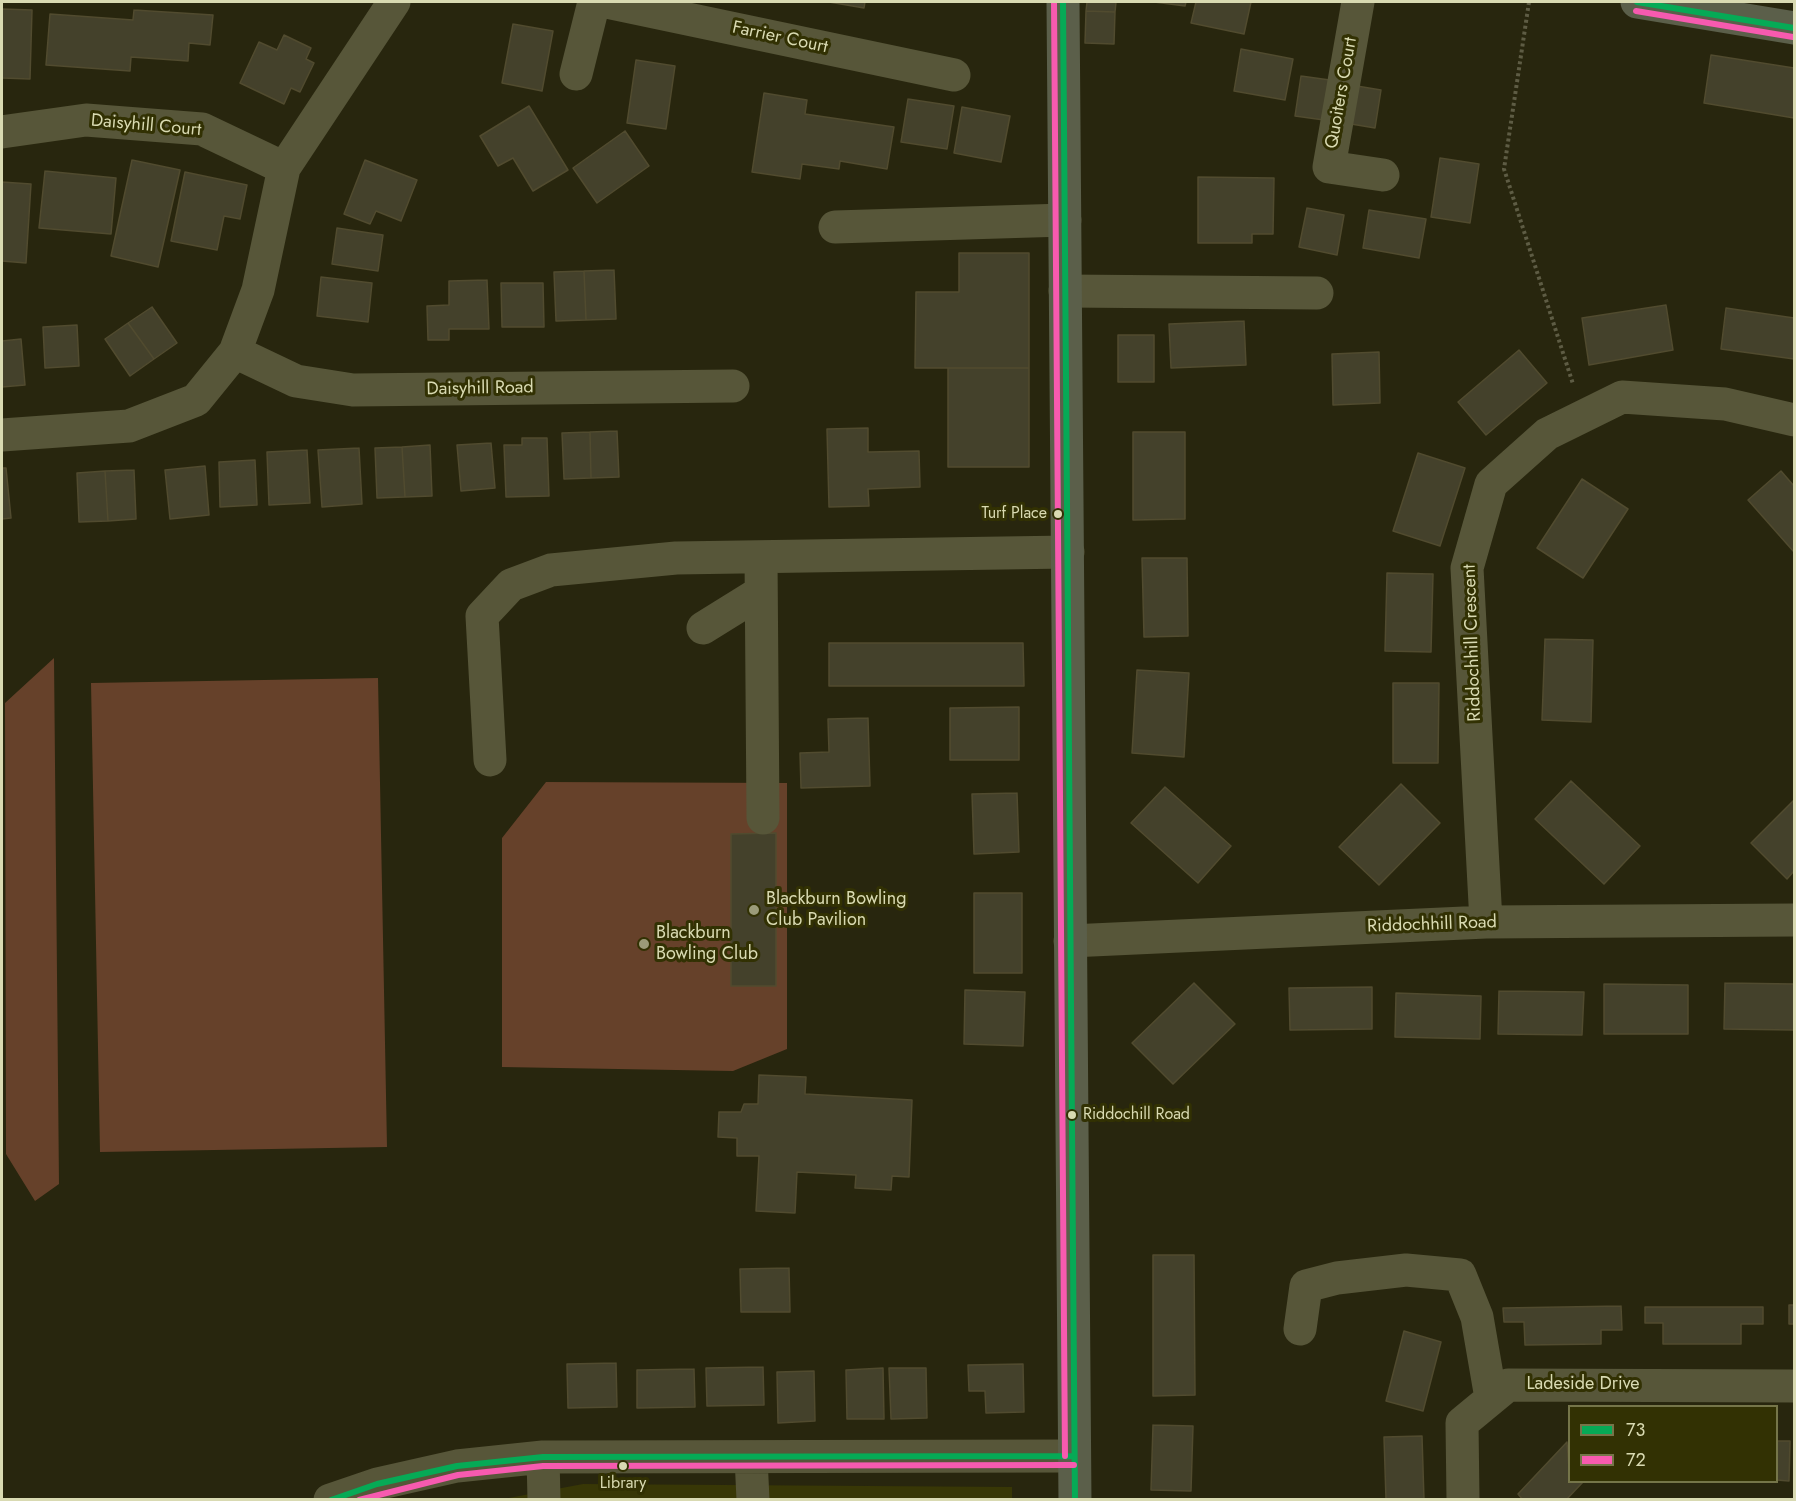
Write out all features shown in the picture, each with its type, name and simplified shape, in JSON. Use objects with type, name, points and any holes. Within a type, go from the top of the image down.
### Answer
[{"type":"main road","points":[[1063,2],[1075,1500]]},
{"type":"main road","points":[[1637,2],[1794,28]]},
{"type":"street","points":[[2,435],[129,426],[196,400],[235,352],[258,290],[284,168],[394,2]]},
{"type":"street","points":[[576,74],[594,2]]},
{"type":"street","name":"Farrier Court","points":[[607,2],[954,75]]},
{"type":"street","name":"Quoiters Court","points":[[1358,2],[1329,167],[1383,175]]},
{"type":"street","name":"Daisyhill Court","points":[[2,132],[86,120],[202,129],[284,168]]},
{"type":"street","points":[[835,227],[1065,220]]},
{"type":"street","points":[[1065,291],[1317,293]]},
{"type":"street","name":"Daisyhill Road","points":[[235,352],[296,381],[353,390],[733,386]]},
{"type":"street","name":"Riddochhill Crescent","points":[[1486,922],[1467,568],[1491,483],[1547,434],[1622,397],[1725,404],[1794,420]]},
{"type":"street","points":[[490,760],[482,616],[511,585],[551,570],[676,558],[1068,552]]},
{"type":"street","points":[[760,556],[763,818]]},
{"type":"street","points":[[703,628],[761,592]]},
{"type":"street","name":"Riddochhill Road","points":[[1070,941],[1486,922],[1794,920]]},
{"type":"street","points":[[1300,1329],[1306,1286],[1337,1278],[1406,1270],[1460,1275],[1477,1317],[1491,1398]]},
{"type":"street","name":"Ladeside Drive","points":[[1463,1500],[1462,1423],[1508,1385],[1794,1386]]},
{"type":"street","points":[[330,1500],[377,1484],[457,1466],[543,1457],[1074,1456]]},
{"type":"street","points":[[543,1457],[544,1500]]},
{"type":"street","points":[[751,1457],[753,1500]]},
{"type":"path","points":[[1529,2],[1504,170],[1584,416]]},
{"type":"shaded area","points":[[54,658],[59,1184],[35,1201],[6,1154],[5,703]]},
{"type":"shaded area","points":[[378,678],[387,1147],[100,1152],[91,683]]},
{"type":"shaded area","name":"Blackburn Bowling Club","points":[[546,782],[787,783],[787,1049],[733,1071],[502,1067],[502,838]]},
{"type":"shaded area","points":[[583,1484],[1012,1487],[1012,1499],[498,1500]]},
{"type":"building","points":[[829,2],[865,2],[864,8]]},
{"type":"building","points":[[1087,2],[1116,2],[1115,12],[1086,11]]},
{"type":"building","points":[[1154,2],[1186,2],[1185,6]]},
{"type":"building","points":[[1196,2],[1251,2],[1244,34],[1191,23]]},
{"type":"building","points":[[2,9],[32,10],[30,79],[2,78]]},
{"type":"building","points":[[134,10],[213,15],[210,45],[189,43],[188,61],[131,57],[130,71],[46,65],[50,14],[133,20]]},
{"type":"building","points":[[1086,11],[1115,12],[1114,44],[1085,43]]},
{"type":"building","points":[[513,24],[553,31],[542,91],[502,83]]},
{"type":"building","points":[[284,35],[311,48],[306,59],[314,63],[300,92],[291,88],[284,104],[240,83],[259,42],[277,50]]},
{"type":"building","points":[[1241,49],[1293,59],[1285,100],[1234,91]]},
{"type":"building","points":[[1711,55],[1794,68],[1794,118],[1704,103]]},
{"type":"building","points":[[636,60],[675,66],[666,129],[627,123]]},
{"type":"building","points":[[1301,76],[1337,81],[1331,121],[1295,116]]},
{"type":"building","points":[[1351,85],[1381,90],[1375,128],[1345,123]]},
{"type":"building","points":[[764,93],[807,100],[805,114],[894,127],[887,169],[840,161],[839,169],[802,164],[800,179],[752,172]]},
{"type":"building","points":[[908,99],[954,106],[947,149],[901,142]]},
{"type":"building","points":[[529,106],[568,170],[533,191],[513,158],[498,166],[480,136]]},
{"type":"building","points":[[962,107],[1010,116],[1001,162],[954,153]]},
{"type":"building","points":[[625,131],[649,166],[597,203],[573,168]]},
{"type":"building","points":[[1440,158],[1479,164],[1470,223],[1431,217]]},
{"type":"building","points":[[132,160],[180,170],[158,267],[111,256]]},
{"type":"building","points":[[365,160],[417,180],[401,221],[376,211],[370,224],[344,214]]},
{"type":"building","points":[[45,171],[116,178],[111,234],[39,228]]},
{"type":"building","points":[[185,172],[247,185],[240,219],[224,216],[217,250],[171,241]]},
{"type":"building","points":[[1198,177],[1274,178],[1273,234],[1252,234],[1252,243],[1198,243]]},
{"type":"building","points":[[2,182],[31,184],[26,263],[2,261]]},
{"type":"building","points":[[1307,208],[1344,215],[1337,255],[1299,247]]},
{"type":"building","points":[[1369,210],[1426,219],[1419,258],[1363,248]]},
{"type":"building","points":[[337,228],[383,235],[378,271],[332,264]]},
{"type":"building","points":[[959,253],[1029,253],[1029,368],[915,368],[916,292],[959,292]]},
{"type":"building","points":[[614,270],[616,319],[586,320],[584,271]]},
{"type":"building","points":[[584,271],[586,320],[556,321],[554,272]]},
{"type":"building","points":[[321,277],[372,283],[368,322],[317,316]]},
{"type":"building","points":[[487,280],[489,329],[449,329],[449,340],[428,340],[427,306],[449,305],[449,281]]},
{"type":"building","points":[[501,283],[543,283],[544,327],[502,327]]},
{"type":"building","points":[[1666,305],[1673,350],[1589,365],[1582,318]]},
{"type":"building","points":[[152,307],[177,343],[154,359],[128,323]]},
{"type":"building","points":[[1726,308],[1794,318],[1794,359],[1721,349]]},
{"type":"building","points":[[1244,321],[1246,365],[1171,368],[1169,324]]},
{"type":"building","points":[[128,323],[154,359],[130,376],[105,339]]},
{"type":"building","points":[[77,325],[79,366],[45,368],[43,327]]},
{"type":"building","points":[[1118,335],[1154,335],[1154,382],[1118,382]]},
{"type":"building","points":[[21,339],[25,385],[2,387],[2,341]]},
{"type":"building","points":[[1519,350],[1547,383],[1486,435],[1458,402]]},
{"type":"building","points":[[1379,352],[1380,403],[1333,405],[1332,354]]},
{"type":"building","points":[[948,368],[1029,368],[1029,467],[948,467]]},
{"type":"building","points":[[868,428],[868,452],[919,451],[920,487],[868,489],[869,506],[829,507],[827,429]]},
{"type":"building","points":[[617,431],[619,477],[591,478],[590,432]]},
{"type":"building","points":[[590,432],[591,478],[564,479],[562,433]]},
{"type":"building","points":[[1133,432],[1185,432],[1185,519],[1133,520]]},
{"type":"building","points":[[522,438],[547,438],[549,496],[506,497],[504,445],[522,445]]},
{"type":"building","points":[[491,443],[495,488],[461,491],[457,445]]},
{"type":"building","points":[[430,445],[432,496],[405,497],[402,447]]},
{"type":"building","points":[[402,447],[405,497],[377,498],[375,448]]},
{"type":"building","points":[[359,448],[362,504],[322,507],[318,450]]},
{"type":"building","points":[[307,450],[310,503],[269,505],[267,452]]},
{"type":"building","points":[[1418,453],[1465,468],[1440,546],[1393,531]]},
{"type":"building","points":[[255,460],[257,505],[220,507],[219,462]]},
{"type":"building","points":[[205,466],[209,515],[170,519],[165,470]]},
{"type":"building","points":[[2,468],[6,468],[11,518],[2,519]]},
{"type":"building","points":[[134,470],[136,519],[108,521],[105,471]]},
{"type":"building","points":[[105,471],[108,521],[79,522],[77,473]]},
{"type":"building","points":[[1781,471],[1794,486],[1794,552],[1748,500]]},
{"type":"building","points":[[1582,479],[1628,509],[1583,578],[1537,548]]},
{"type":"building","points":[[1142,558],[1187,558],[1188,636],[1144,637]]},
{"type":"building","points":[[1387,573],[1433,574],[1431,652],[1385,651]]},
{"type":"building","points":[[1545,639],[1593,640],[1591,722],[1542,720]]},
{"type":"building","points":[[829,643],[1023,643],[1024,686],[829,686]]},
{"type":"building","points":[[1137,670],[1189,673],[1184,757],[1132,753]]},
{"type":"building","points":[[1393,683],[1439,683],[1438,763],[1393,763]]},
{"type":"building","points":[[1019,707],[1019,760],[950,760],[950,708]]},
{"type":"building","points":[[868,718],[870,786],[801,788],[800,753],[829,752],[828,719]]},
{"type":"building","points":[[1571,781],[1640,846],[1604,884],[1535,819]]},
{"type":"building","points":[[1401,784],[1440,823],[1379,885],[1339,847]]},
{"type":"building","points":[[1165,787],[1231,846],[1198,883],[1131,823]]},
{"type":"building","points":[[1017,793],[1019,852],[974,854],[972,794]]},
{"type":"building","points":[[1794,800],[1794,871],[1787,879],[1751,843]]},
{"type":"building","name":"Blackburn Bowling Club Pavilion","points":[[776,833],[776,986],[731,986],[731,834]]},
{"type":"building","points":[[974,893],[1022,893],[1022,973],[974,973]]},
{"type":"building","points":[[1194,983],[1235,1024],[1173,1084],[1132,1043]]},
{"type":"building","points":[[1725,983],[1794,984],[1794,1030],[1724,1029]]},
{"type":"building","points":[[1604,984],[1688,985],[1688,1034],[1604,1034]]},
{"type":"building","points":[[1372,987],[1372,1029],[1290,1030],[1289,988]]},
{"type":"building","points":[[965,990],[1025,992],[1023,1046],[964,1044]]},
{"type":"building","points":[[1499,991],[1584,992],[1582,1035],[1498,1034]]},
{"type":"building","points":[[1396,993],[1481,996],[1480,1039],[1395,1037]]},
{"type":"building","points":[[759,1075],[806,1077],[805,1094],[912,1100],[909,1177],[892,1176],[891,1190],[855,1188],[856,1175],[797,1172],[795,1213],[756,1211],[759,1156],[737,1156],[737,1138],[718,1137],[719,1112],[741,1112],[744,1104],[758,1104]]},
{"type":"building","points":[[1153,1255],[1194,1255],[1195,1395],[1153,1396]]},
{"type":"building","points":[[789,1268],[790,1312],[741,1312],[740,1269]]},
{"type":"building","points":[[1789,1305],[1794,1305],[1794,1324],[1789,1324]]},
{"type":"building","points":[[1621,1306],[1622,1330],[1601,1330],[1601,1344],[1525,1345],[1524,1322],[1504,1322],[1503,1308]]},
{"type":"building","points":[[1645,1307],[1763,1307],[1763,1324],[1741,1324],[1741,1344],[1663,1344],[1663,1323],[1645,1323]]},
{"type":"building","points":[[1404,1331],[1441,1342],[1423,1411],[1386,1401]]},
{"type":"building","points":[[616,1363],[617,1407],[568,1408],[567,1364]]},
{"type":"building","points":[[1023,1364],[1024,1412],[986,1413],[985,1391],[969,1391],[968,1365]]},
{"type":"building","points":[[763,1367],[764,1405],[707,1406],[706,1368]]},
{"type":"building","points":[[883,1368],[884,1419],[847,1419],[846,1370]]},
{"type":"building","points":[[889,1368],[926,1368],[927,1418],[891,1419]]},
{"type":"building","points":[[694,1369],[695,1407],[637,1408],[637,1370]]},
{"type":"building","points":[[814,1371],[815,1421],[778,1423],[777,1372]]},
{"type":"building","points":[[1153,1425],[1193,1426],[1191,1491],[1151,1490]]},
{"type":"building","points":[[1422,1436],[1424,1500],[1386,1500],[1384,1437]]},
{"type":"building","points":[[1778,1441],[1790,1441],[1789,1481],[1778,1480]]},
{"type":"building","points":[[1567,1442],[1568,1483],[1582,1483],[1566,1500],[1523,1500],[1518,1494]]},
{"type":"transit line","name":"72","points":[[1054,2],[1065,1456]]},
{"type":"transit line","name":"73","points":[[1063,2],[1075,1500]]},
{"type":"transit line","name":"73","points":[[1637,2],[1794,28]]},
{"type":"transit line","name":"72","points":[[1636,11],[1793,37]]},
{"type":"transit line","name":"73","points":[[331,1500],[377,1484],[457,1466],[543,1457],[1074,1456]]},
{"type":"transit line","name":"72","points":[[359,1500],[458,1475],[543,1466],[1074,1465]]},
{"type":"place","name":"Turf Place","points":[[1058,514]]},
{"type":"place","name":"Blackburn Bowling Club Pavilion","points":[[754,910]]},
{"type":"place","name":"Blackburn Bowling Club","points":[[644,944]]},
{"type":"place","name":"Riddochill Road","points":[[1072,1115]]},
{"type":"place","name":"Library","points":[[623,1466]]}]
